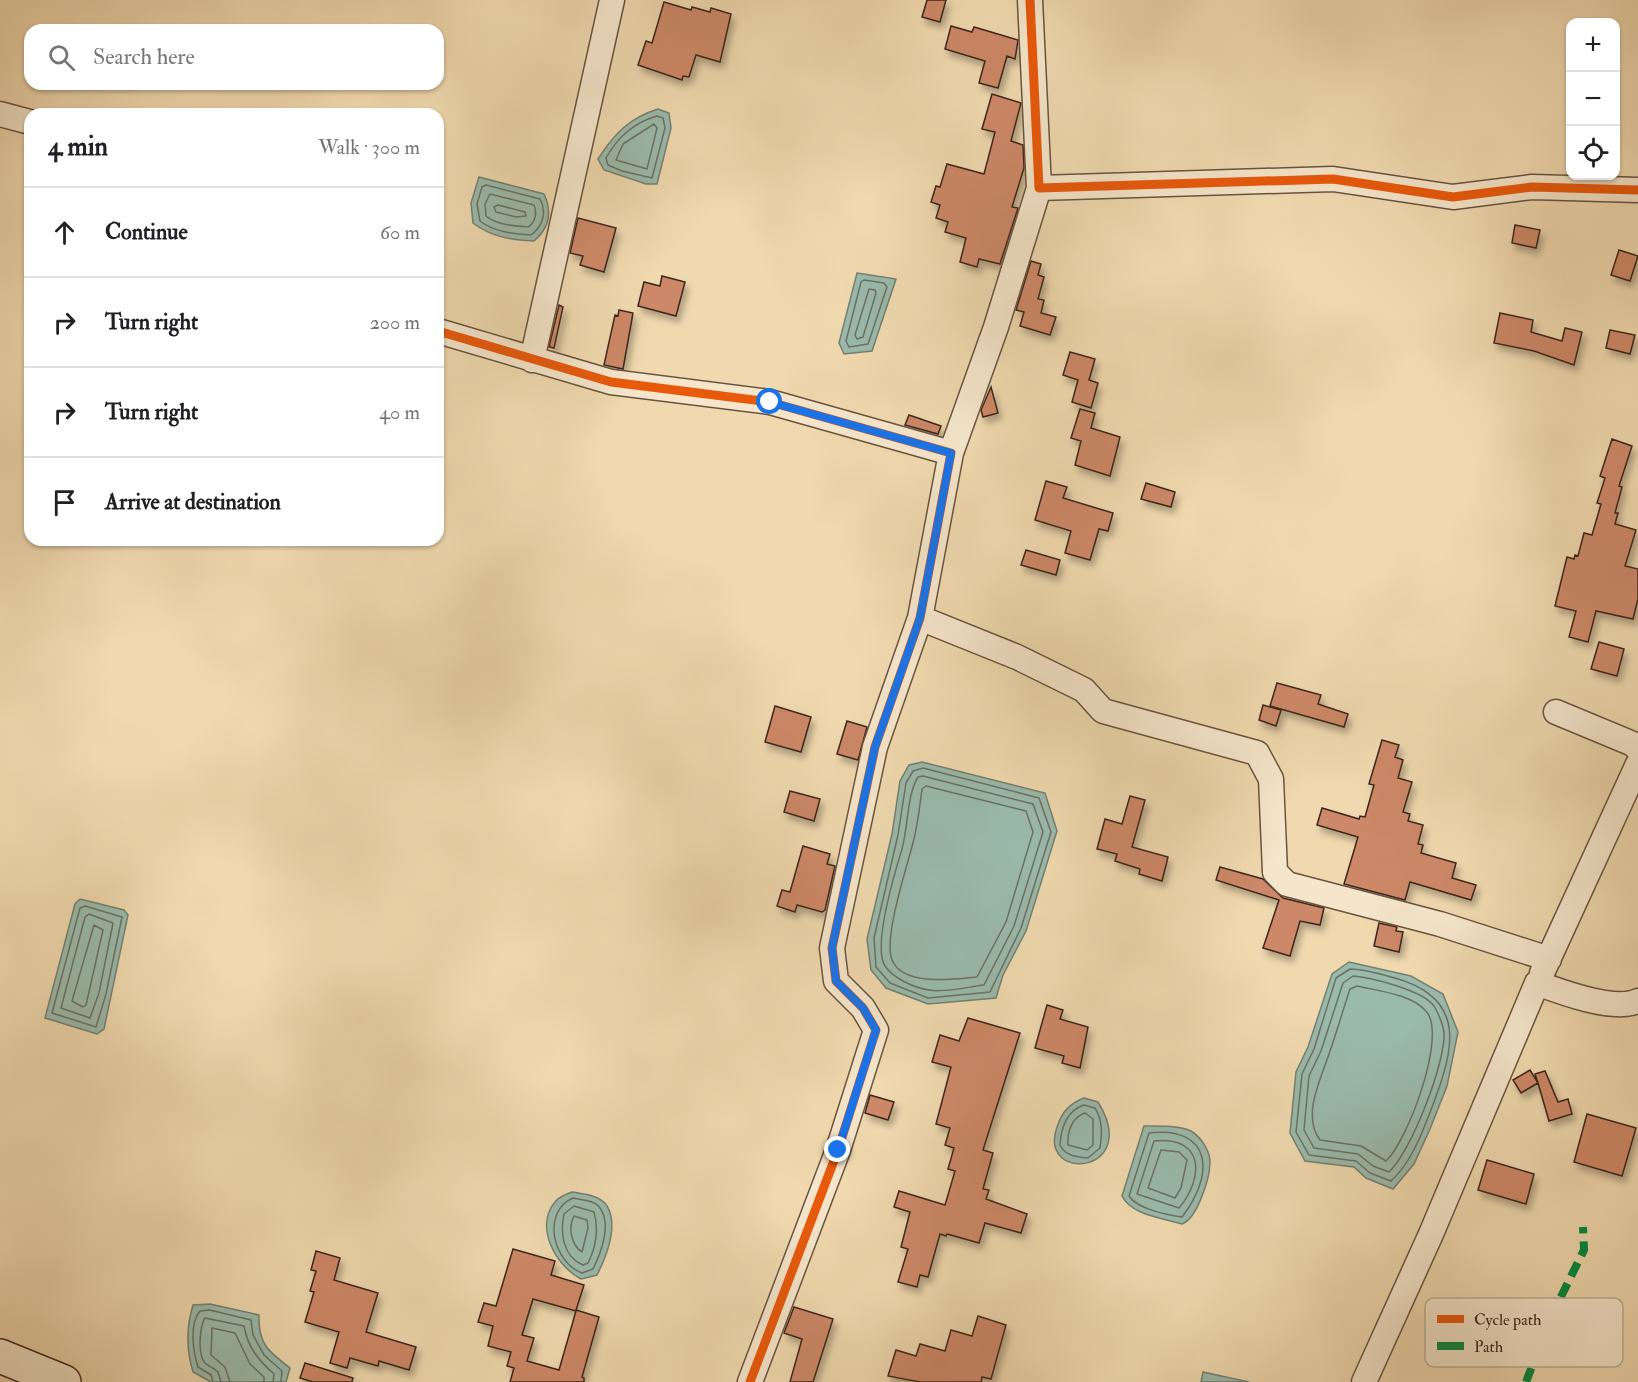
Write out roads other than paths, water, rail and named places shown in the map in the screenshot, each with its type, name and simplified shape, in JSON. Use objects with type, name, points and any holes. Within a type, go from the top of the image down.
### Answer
[{"type":"main road","points":[[0,1356],[64,1382]]},
{"type":"street","points":[[532,360],[612,0]]},
{"type":"street","points":[[750,1382],[838,1150],[876,1030],[863,1008],[836,981],[832,948],[875,747],[920,618],[951,453],[996,327],[1039,188],[1030,0]]},
{"type":"street","points":[[0,114],[24,120]]},
{"type":"street","points":[[1039,188],[1333,179],[1452,197],[1532,187],[1638,190]]},
{"type":"street","points":[[444,334],[611,382],[770,402],[951,453]]},
{"type":"street","points":[[920,618],[1017,657],[1084,690],[1103,711],[1257,753],[1271,779],[1275,872],[1287,884],[1440,924],[1549,959]]},
{"type":"street","points":[[1556,712],[1633,744],[1638,749]]},
{"type":"street","points":[[1364,1382],[1431,1234],[1537,983],[1638,764]]},
{"type":"street","points":[[1537,983],[1567,994],[1620,1005],[1638,1001]]},
{"type":"water","points":[[658,109],[669,113],[671,128],[657,184],[646,184],[604,170],[598,159],[616,135],[630,122]]},
{"type":"water","points":[[479,177],[544,194],[549,214],[548,220],[543,231],[534,241],[502,237],[487,232],[473,223],[471,203]]},
{"type":"water","points":[[857,273],[896,279],[872,351],[844,354],[839,343]]},
{"type":"water","points":[[922,762],[1045,793],[1057,831],[1026,931],[1003,975],[996,998],[928,1004],[886,988],[871,970],[867,939],[892,834],[900,781],[909,765]]},
{"type":"water","points":[[80,899],[124,910],[128,915],[104,1029],[97,1034],[45,1018],[75,904]]},
{"type":"water","points":[[1349,962],[1411,976],[1443,994],[1458,1032],[1447,1086],[1430,1129],[1414,1164],[1393,1189],[1366,1178],[1354,1167],[1305,1161],[1290,1133],[1296,1072],[1308,1047],[1332,974]]},
{"type":"water","points":[[1084,1098],[1098,1102],[1108,1126],[1108,1144],[1100,1157],[1087,1163],[1073,1163],[1061,1157],[1055,1145],[1057,1127],[1067,1109]]},
{"type":"water","points":[[1144,1126],[1186,1129],[1195,1134],[1207,1149],[1210,1162],[1202,1197],[1188,1221],[1182,1224],[1140,1212],[1132,1208],[1122,1196]]},
{"type":"water","points":[[572,1192],[591,1196],[604,1202],[612,1223],[610,1241],[597,1275],[581,1279],[563,1265],[556,1256],[547,1234],[549,1212],[557,1200]]},
{"type":"water","points":[[210,1304],[259,1315],[260,1333],[266,1346],[290,1368],[286,1382],[211,1382],[193,1372],[189,1355],[188,1330],[193,1305]]},
{"type":"water","points":[[1203,1372],[1249,1382],[1201,1382]]}]
